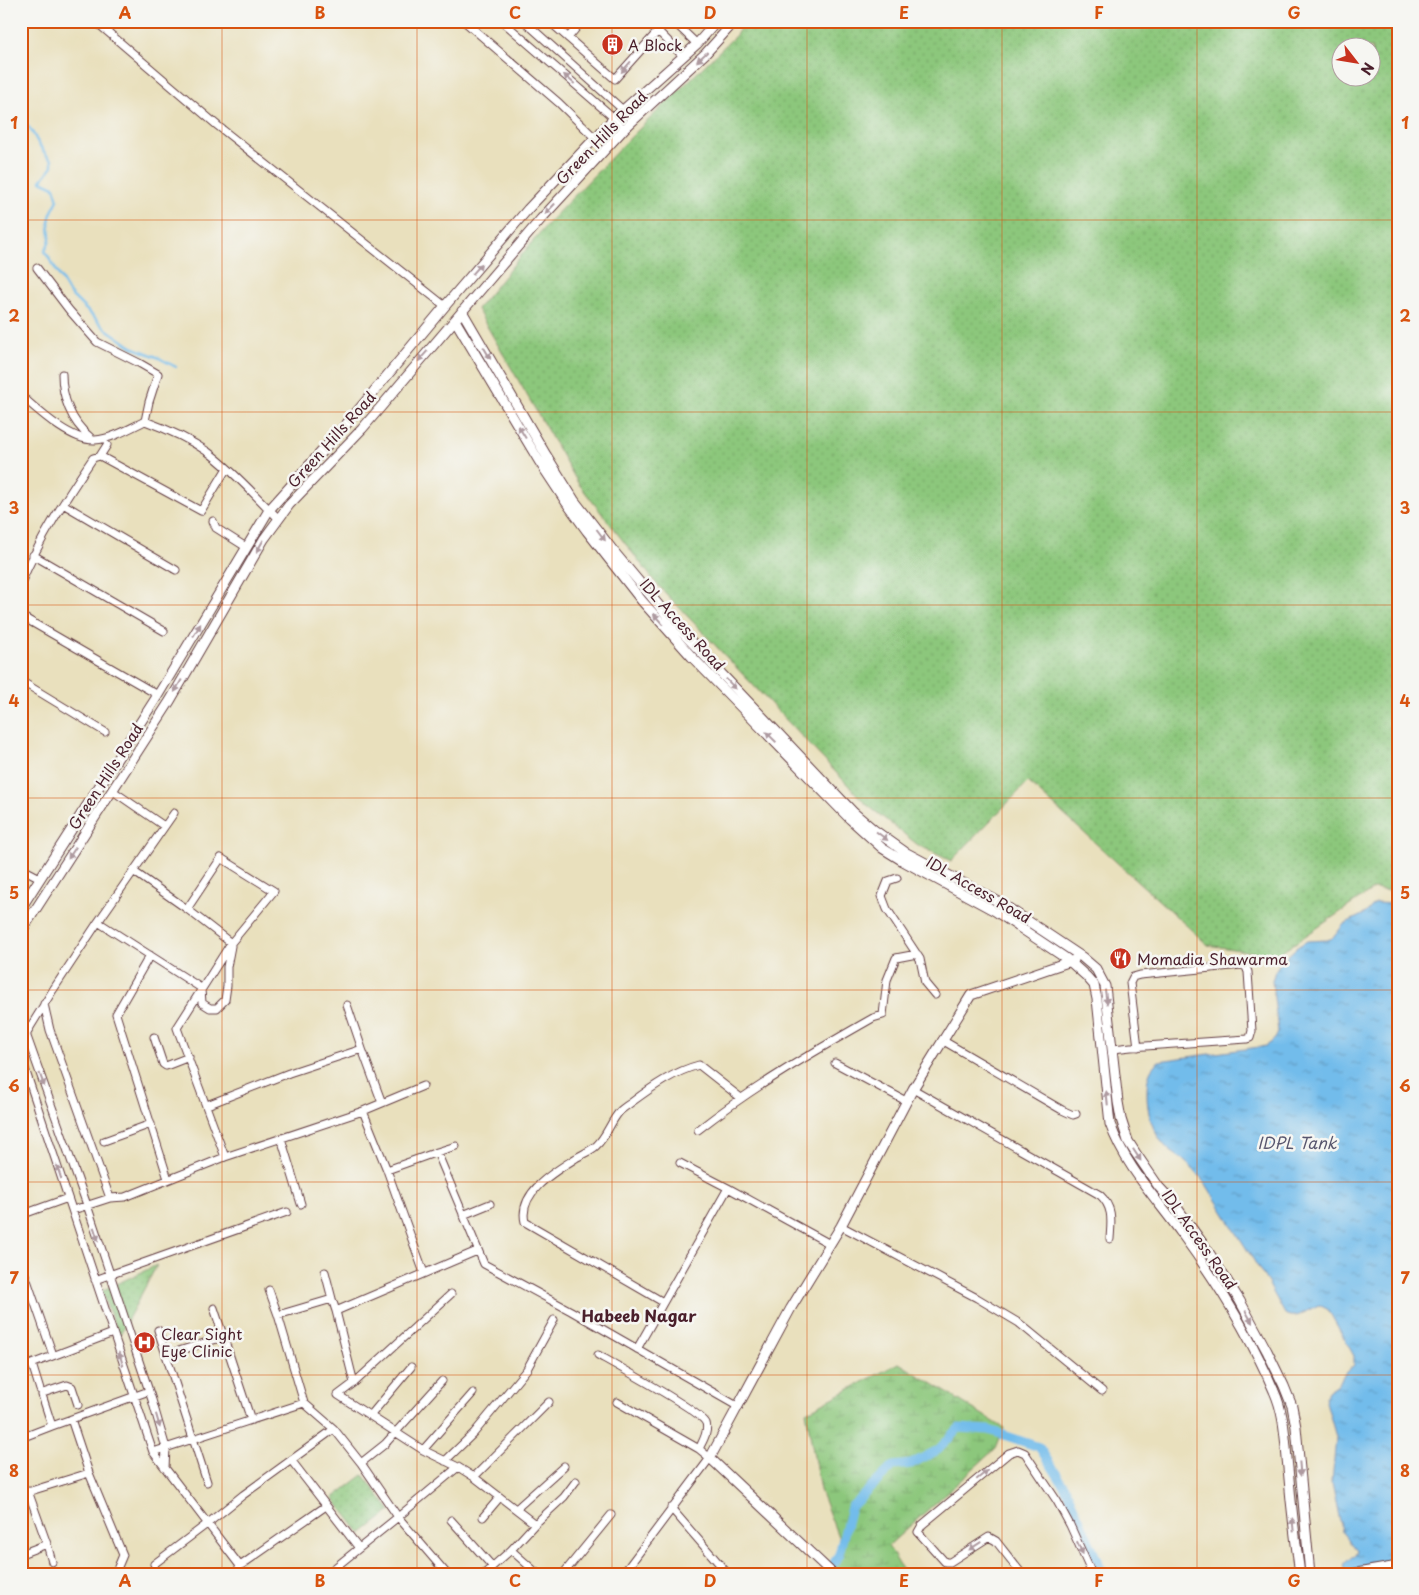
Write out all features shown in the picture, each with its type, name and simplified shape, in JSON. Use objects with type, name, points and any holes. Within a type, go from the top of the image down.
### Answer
[{"type":"street","points":[[95,21],[218,126],[445,306]]},
{"type":"street","points":[[464,21],[559,103],[596,139]]},
{"type":"street","points":[[502,21],[614,118],[624,129]]},
{"type":"street","points":[[524,21],[554,50],[623,110],[633,122]]},
{"type":"street","points":[[549,21],[615,79],[666,21]]},
{"type":"street","points":[[568,38],[582,21]]},
{"type":"street","points":[[673,21],[697,44]]},
{"type":"street","name":"Green Hills Road","points":[[21,908],[158,695],[269,510],[350,420],[528,209],[614,118],[697,44],[717,21]]},
{"type":"street","name":"Green Hills Road","points":[[21,932],[170,701],[264,539],[279,519],[307,486],[362,428],[541,220],[624,129],[706,53],[735,21]]},
{"type":"street","points":[[658,30],[683,56]]},
{"type":"street","points":[[546,60],[554,50]]},
{"type":"street","points":[[37,268],[69,310],[97,342],[158,374],[145,421]]},
{"type":"street","points":[[462,311],[542,458],[574,500],[650,597],[692,644],[854,813],[905,852],[1001,903],[1082,957],[1096,969],[1105,986],[1118,1102],[1128,1140],[1159,1187],[1173,1202],[1228,1281],[1267,1350],[1292,1406],[1296,1427],[1310,1574]]},
{"type":"street","name":"IDL Access Road","points":[[455,320],[587,532],[642,601],[692,657],[882,848],[995,911],[1071,962],[1094,985],[1110,1124],[1117,1143],[1132,1168],[1208,1270],[1275,1392],[1284,1430],[1300,1574]]},
{"type":"street","points":[[62,374],[62,384],[67,406],[80,430],[94,440]]},
{"type":"street","points":[[21,404],[26,400],[47,418],[71,434],[94,440],[112,436],[145,421],[167,429],[208,452],[279,519]]},
{"type":"street","points":[[21,582],[33,555],[63,504],[93,458],[100,456],[107,446]]},
{"type":"street","points":[[100,456],[200,511],[227,468]]},
{"type":"street","points":[[63,504],[176,570]]},
{"type":"street","points":[[214,521],[216,528],[246,547]]},
{"type":"street","points":[[33,555],[164,631]]},
{"type":"street","points":[[21,616],[158,695]]},
{"type":"street","points":[[21,682],[105,732]]},
{"type":"street","points":[[113,791],[164,826]]},
{"type":"street","points":[[24,1038],[98,922],[174,812]]},
{"type":"street","points":[[187,909],[221,858],[274,891],[231,943],[177,1028],[177,1034],[207,1105],[225,1157]]},
{"type":"street","points":[[22,869],[40,878]]},
{"type":"street","points":[[133,871],[231,943]]},
{"type":"street","points":[[898,878],[888,882],[882,896],[888,909],[920,959],[925,983],[935,995]]},
{"type":"street","points":[[98,922],[201,988]]},
{"type":"street","points":[[201,988],[202,1003],[210,1008],[217,1008],[225,1000],[231,943]]},
{"type":"street","points":[[698,1130],[741,1098],[815,1051],[873,1018],[883,1015],[887,980],[896,958],[917,954]]},
{"type":"street","points":[[150,955],[116,1014],[168,1180]]},
{"type":"street","points":[[634,1574],[626,1571],[710,1458],[791,1308],[842,1226],[913,1089],[971,995],[1082,957]]},
{"type":"street","points":[[1113,1048],[1138,1047],[1250,1038],[1252,1032],[1248,972],[1246,967],[1242,965],[1133,977],[1130,983],[1138,1047]]},
{"type":"street","points":[[44,1004],[50,1030],[110,1198]]},
{"type":"street","points":[[347,1005],[382,1103]]},
{"type":"street","points":[[21,1023],[24,1038],[87,1205],[149,1392],[166,1448],[165,1468]]},
{"type":"street","points":[[154,1037],[164,1065],[168,1066],[187,1057]]},
{"type":"street","points":[[942,1040],[1062,1110],[1073,1115],[1076,1114]]},
{"type":"street","points":[[181,1046],[187,1057]]},
{"type":"street","points":[[207,1105],[289,1073],[362,1049]]},
{"type":"street","points":[[21,1057],[153,1452],[240,1566]]},
{"type":"street","points":[[835,1063],[906,1102]]},
{"type":"street","points":[[663,1302],[525,1222],[523,1215],[526,1203],[535,1188],[573,1160],[594,1148],[604,1138],[620,1111],[664,1080],[686,1068],[699,1065],[741,1098]]},
{"type":"street","points":[[73,1210],[110,1198],[126,1197],[225,1157],[363,1111],[423,1086]]},
{"type":"street","points":[[913,1089],[1100,1195],[1107,1201],[1110,1208],[1110,1239]]},
{"type":"street","points":[[363,1111],[387,1170],[424,1273]]},
{"type":"street","points":[[104,1141],[151,1124]]},
{"type":"street","points":[[281,1138],[300,1204]]},
{"type":"street","points":[[387,1170],[456,1146]]},
{"type":"street","points":[[438,1152],[484,1264],[571,1311],[737,1406]]},
{"type":"street","points":[[680,1162],[830,1244]]},
{"type":"street","points":[[637,1349],[728,1188]]},
{"type":"street","points":[[21,1215],[68,1198]]},
{"type":"street","points":[[463,1215],[490,1204]]},
{"type":"street","points":[[95,1280],[287,1212]]},
{"type":"street","points":[[842,1226],[977,1298],[1019,1323],[1102,1391]]},
{"type":"street","points":[[336,1311],[477,1250]]},
{"type":"street","points":[[21,1263],[53,1355]]},
{"type":"street","points":[[325,1272],[354,1383]]},
{"type":"street","points":[[269,1290],[304,1403],[334,1429],[398,1517],[447,1574]]},
{"type":"street","points":[[452,1294],[354,1383],[338,1395],[423,1450],[474,1476],[535,1524]]},
{"type":"street","points":[[278,1315],[332,1299]]},
{"type":"street","points":[[214,1308],[251,1420]]},
{"type":"street","points":[[445,1461],[474,1433],[527,1369],[554,1320]]},
{"type":"street","points":[[158,1330],[207,1482]]},
{"type":"street","points":[[21,1368],[113,1333]]},
{"type":"street","points":[[166,1355],[223,1337]]},
{"type":"street","points":[[598,1355],[641,1380],[704,1421],[706,1424],[705,1434],[699,1449]]},
{"type":"street","points":[[32,1364],[40,1390]]},
{"type":"street","points":[[370,1416],[411,1367]]},
{"type":"street","points":[[361,1464],[396,1432],[442,1382]]},
{"type":"street","points":[[52,1426],[43,1400],[43,1393],[69,1385],[72,1387],[78,1405]]},
{"type":"street","points":[[21,1438],[149,1392]]},
{"type":"street","points":[[423,1450],[474,1393]]},
{"type":"street","points":[[474,1476],[549,1402]]},
{"type":"street","points":[[618,1402],[699,1449],[833,1574]]},
{"type":"street","points":[[153,1452],[304,1403]]},
{"type":"street","points":[[71,1419],[89,1473],[124,1555],[115,1574]]},
{"type":"street","points":[[154,1564],[243,1495],[334,1429]]},
{"type":"street","points":[[1022,1574],[996,1541],[989,1537],[950,1562],[945,1562],[918,1532],[922,1525],[1009,1453],[1018,1450],[1025,1453],[1057,1501],[1070,1524],[1092,1574]]},
{"type":"street","points":[[291,1460],[359,1548]]},
{"type":"street","points":[[516,1509],[564,1466]]},
{"type":"street","points":[[326,1574],[458,1467]]},
{"type":"street","points":[[52,1562],[47,1544],[25,1493],[89,1473]]},
{"type":"street","points":[[484,1574],[564,1497],[576,1481]]},
{"type":"street","points":[[483,1517],[500,1496]]},
{"type":"street","points":[[236,1574],[240,1566],[326,1506]]},
{"type":"street","points":[[671,1508],[728,1574]]},
{"type":"street","points":[[563,1574],[611,1515]]},
{"type":"street","points":[[451,1520],[492,1566]]},
{"type":"street","points":[[21,1554],[47,1544]]},
{"type":"street","points":[[510,1550],[538,1574]]},
{"type":"street","points":[[1344,1574],[1398,1565]]},
{"type":"green space","points":[[745,21],[1398,21],[1398,892],[1374,889],[1276,956],[1208,945],[1028,782],[951,861],[918,845],[866,804],[656,583],[578,483],[477,309],[548,223],[630,138],[736,35]]},
{"type":"green space","points":[[157,1265],[119,1336],[101,1291]]},
{"type":"green space","points":[[899,1363],[1004,1428],[996,1448],[888,1546],[905,1574],[829,1574],[842,1547],[820,1490],[806,1412]]},
{"type":"green space","points":[[363,1475],[391,1511],[361,1534],[333,1498]]},
{"type":"water","name":"IDPL Tank","points":[[1376,903],[1398,904],[1398,1564],[1346,1571],[1344,1565],[1357,1550],[1342,1531],[1332,1483],[1336,1437],[1325,1398],[1328,1391],[1338,1384],[1345,1373],[1354,1365],[1354,1356],[1327,1309],[1319,1305],[1302,1314],[1289,1316],[1285,1314],[1268,1283],[1204,1181],[1182,1159],[1168,1149],[1157,1135],[1149,1115],[1147,1088],[1150,1071],[1159,1061],[1266,1046],[1270,1043],[1278,1032],[1272,981],[1280,963],[1297,947],[1307,941],[1333,938],[1344,924],[1366,913]]},
{"type":"waterway","points":[[21,120],[30,129],[43,150],[52,160],[52,167],[41,181],[54,187],[58,200],[50,217],[50,240],[45,251],[70,294],[106,329],[132,347],[176,367]]},
{"type":"waterway","points":[[834,1563],[839,1554],[851,1507],[893,1466],[911,1464],[938,1450],[959,1428],[989,1430],[1039,1447],[1065,1487],[1105,1574]]},
{"type":"place","name":"A Block","points":[[612,44]]},
{"type":"place","name":"Momadia Shawarma","points":[[1121,958]]},
{"type":"place","name":"Clear Sight Eye Clinic","points":[[145,1342]]},
{"type":"district","name":"Habeeb Nagar","points":[[639,1315]]}]
